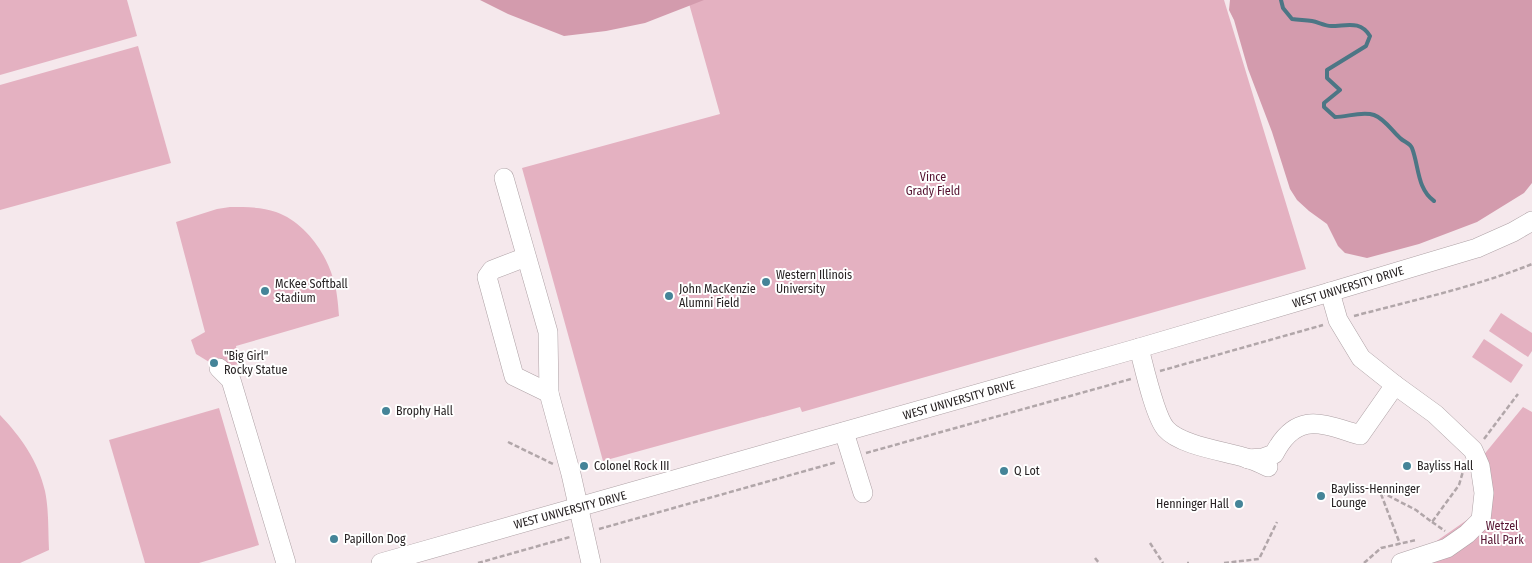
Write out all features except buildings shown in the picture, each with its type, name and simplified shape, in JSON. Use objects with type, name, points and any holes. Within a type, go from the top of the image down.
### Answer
[{"type":"street","points":[[504,178],[548,332],[549,393],[592,563]]},
{"type":"street","name":"WEST UNIVERSITY DRIVE","points":[[381,563],[1330,292],[1477,248],[1513,232],[1532,221]]},
{"type":"street","points":[[526,257],[492,270],[487,277],[514,376],[549,393]]},
{"type":"street","points":[[1330,292],[1338,320],[1361,358],[1435,414],[1474,452],[1480,466],[1484,493],[1481,520],[1467,534],[1447,548],[1401,563]]},
{"type":"street","points":[[1139,348],[1160,417],[1167,430],[1174,436],[1206,448],[1248,459],[1268,467]]},
{"type":"street","points":[[219,368],[231,380],[286,563]]},
{"type":"street","points":[[1248,459],[1263,458],[1274,454],[1288,433],[1297,427],[1311,423],[1319,423],[1360,435],[1395,385]]},
{"type":"street","points":[[844,432],[863,494]]},
{"type":"path","points":[[478,563],[1338,320],[1468,286],[1532,264]]},
{"type":"path","points":[[1432,522],[1459,485],[1465,464],[1518,394]]},
{"type":"path","points":[[508,442],[571,474]]},
{"type":"path","points":[[1400,544],[1381,492],[1416,510],[1448,534],[1439,536]]},
{"type":"path","points":[[1224,563],[1258,558],[1276,522]]},
{"type":"path","points":[[1364,563],[1380,548],[1420,540]]},
{"type":"path","points":[[1150,543],[1163,563]]},
{"type":"path","points":[[1096,558],[1098,563]]},
{"type":"green space","points":[[0,0],[127,0],[137,36],[0,75]]},
{"type":"green space","name":"Vince Grady Field","points":[[688,0],[1224,0],[1306,269],[802,412],[800,407],[603,461],[522,168],[720,114]]},
{"type":"green space","points":[[138,46],[171,163],[0,210],[0,85]]},
{"type":"green space","name":"McKee Softball Stadium","points":[[230,207],[271,210],[296,223],[304,230],[325,258],[333,278],[339,316],[236,346],[239,364],[219,368],[196,354],[191,340],[205,332],[176,222],[217,209]]},
{"type":"green space","points":[[1501,313],[1532,333],[1532,351],[1528,357],[1489,331]]},
{"type":"green space","points":[[1484,339],[1523,365],[1511,383],[1472,357]]},
{"type":"green space","name":"Wetzel Hall Park","points":[[1523,407],[1532,412],[1532,563],[1405,563],[1487,506],[1482,457]]},
{"type":"green space","points":[[219,408],[259,545],[199,563],[145,563],[109,440]]},
{"type":"green space","points":[[0,415],[28,450],[42,480],[46,498],[49,550],[20,563],[0,563]]},
{"type":"shaded area","points":[[480,0],[704,0],[645,23],[606,31],[564,36],[508,14]]},
{"type":"shaded area","points":[[1230,0],[1532,0],[1532,183],[1524,193],[1477,222],[1419,244],[1367,258],[1345,253],[1338,246],[1327,224],[1297,200],[1290,189],[1272,132],[1248,69],[1234,20],[1229,10]]},
{"type":"waterway","points":[[1281,0],[1283,8],[1292,19],[1312,21],[1329,26],[1353,25],[1362,28],[1370,36],[1366,46],[1327,70],[1327,78],[1340,90],[1324,103],[1324,107],[1335,117],[1369,114],[1382,119],[1400,138],[1411,146],[1421,184],[1428,196],[1434,201]]},
{"type":"place","name":"Western Illinois University","points":[[766,282]]},
{"type":"place","name":"McKee Softball Stadium","points":[[265,291]]},
{"type":"place","name":"John MacKenzie Alumni Field","points":[[669,296]]},
{"type":"place","name":"\"Big Girl\" Rocky Statue","points":[[214,363]]},
{"type":"place","name":"Brophy Hall","points":[[386,411]]},
{"type":"place","name":"Colonel Rock III","points":[[584,466]]},
{"type":"place","name":"Bayliss Hall","points":[[1407,466]]},
{"type":"place","name":"Q Lot","points":[[1004,471]]},
{"type":"place","name":"Bayliss-Henninger Lounge","points":[[1321,496]]},
{"type":"place","name":"Henninger Hall","points":[[1239,504]]},
{"type":"place","name":"Papillon Dog","points":[[334,539]]}]
